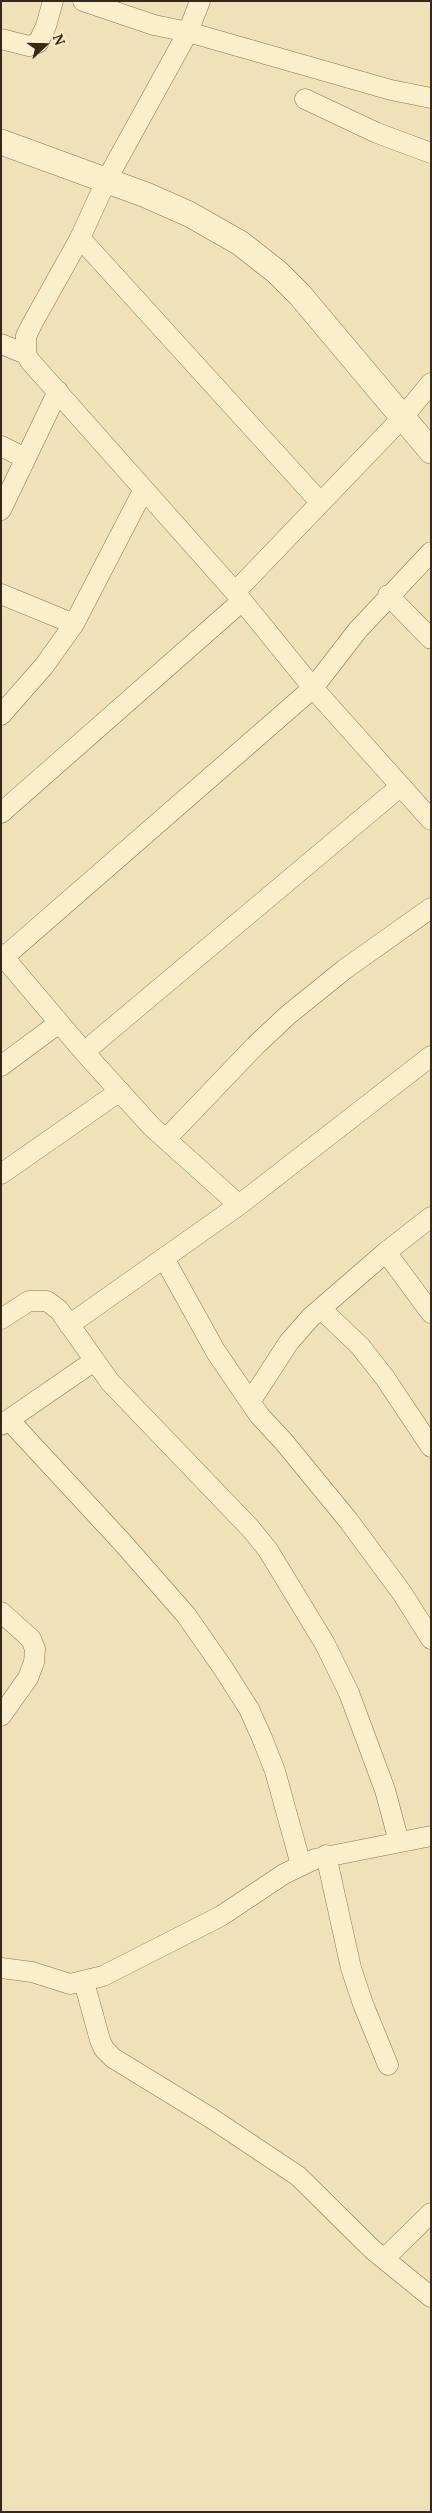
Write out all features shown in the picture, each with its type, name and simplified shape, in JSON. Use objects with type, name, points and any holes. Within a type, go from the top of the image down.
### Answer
[{"type":"street","points":[[1,39],[29,46],[38,42],[46,26],[53,1]]},
{"type":"street","points":[[83,1],[154,25],[188,32],[391,90],[431,98]]},
{"type":"street","points":[[200,1],[188,32],[107,179],[80,238],[29,330],[25,343],[26,354],[30,361],[238,596],[313,688],[431,820]]},
{"type":"street","points":[[305,99],[377,133],[431,153]]},
{"type":"street","points":[[1,142],[107,179],[189,214],[240,243],[277,272],[300,295],[431,452]]},
{"type":"street","points":[[80,238],[320,502]]},
{"type":"street","points":[[1,344],[26,354]]},
{"type":"street","points":[[1,813],[238,596],[320,502],[402,418],[431,383]]},
{"type":"street","points":[[1,510],[58,391]]},
{"type":"street","points":[[1,446],[26,458]]},
{"type":"street","points":[[1,714],[44,666],[74,624],[144,489]]},
{"type":"street","points":[[238,1205],[166,1139],[120,1091],[2,956],[313,688],[351,638],[388,595],[431,552]]},
{"type":"street","points":[[1,594],[74,624]]},
{"type":"street","points":[[388,595],[431,639]]},
{"type":"street","points":[[84,1052],[401,786]]},
{"type":"street","points":[[166,1139],[256,1045],[288,1015],[345,968],[431,908]]},
{"type":"street","points":[[1,1066],[59,1023]]},
{"type":"street","points":[[69,1325],[164,1260],[431,1056]]},
{"type":"street","points":[[1,1174],[120,1091]]},
{"type":"street","points":[[250,1402],[289,1342],[321,1309],[386,1252],[431,1217]]},
{"type":"street","points":[[386,1252],[431,1314]]},
{"type":"street","points":[[164,1260],[216,1352],[250,1402],[348,1520],[402,1593],[431,1639]]},
{"type":"street","points":[[1,1319],[29,1301],[47,1301],[58,1310],[110,1382],[251,1529],[268,1550],[325,1644],[349,1693],[385,1790],[399,1842]]},
{"type":"street","points":[[321,1309],[360,1346],[431,1447]]},
{"type":"street","points":[[94,1361],[5,1422],[122,1542],[186,1615],[223,1668],[248,1709],[262,1738],[275,1771],[301,1865]]},
{"type":"street","points":[[1,1612],[31,1639],[35,1649],[34,1662],[28,1678],[1,1716]]},
{"type":"street","points":[[1,1968],[32,1972],[70,1984],[84,1982],[121,1968],[221,1916],[301,1865],[326,1855],[431,1836]]},
{"type":"street","points":[[326,1855],[348,1959],[363,2004],[388,2065]]},
{"type":"street","points":[[84,1982],[100,2040],[104,2049],[113,2058],[210,2118],[298,2176],[384,2259],[431,2297]]},
{"type":"street","points":[[384,2259],[431,2213]]}]
